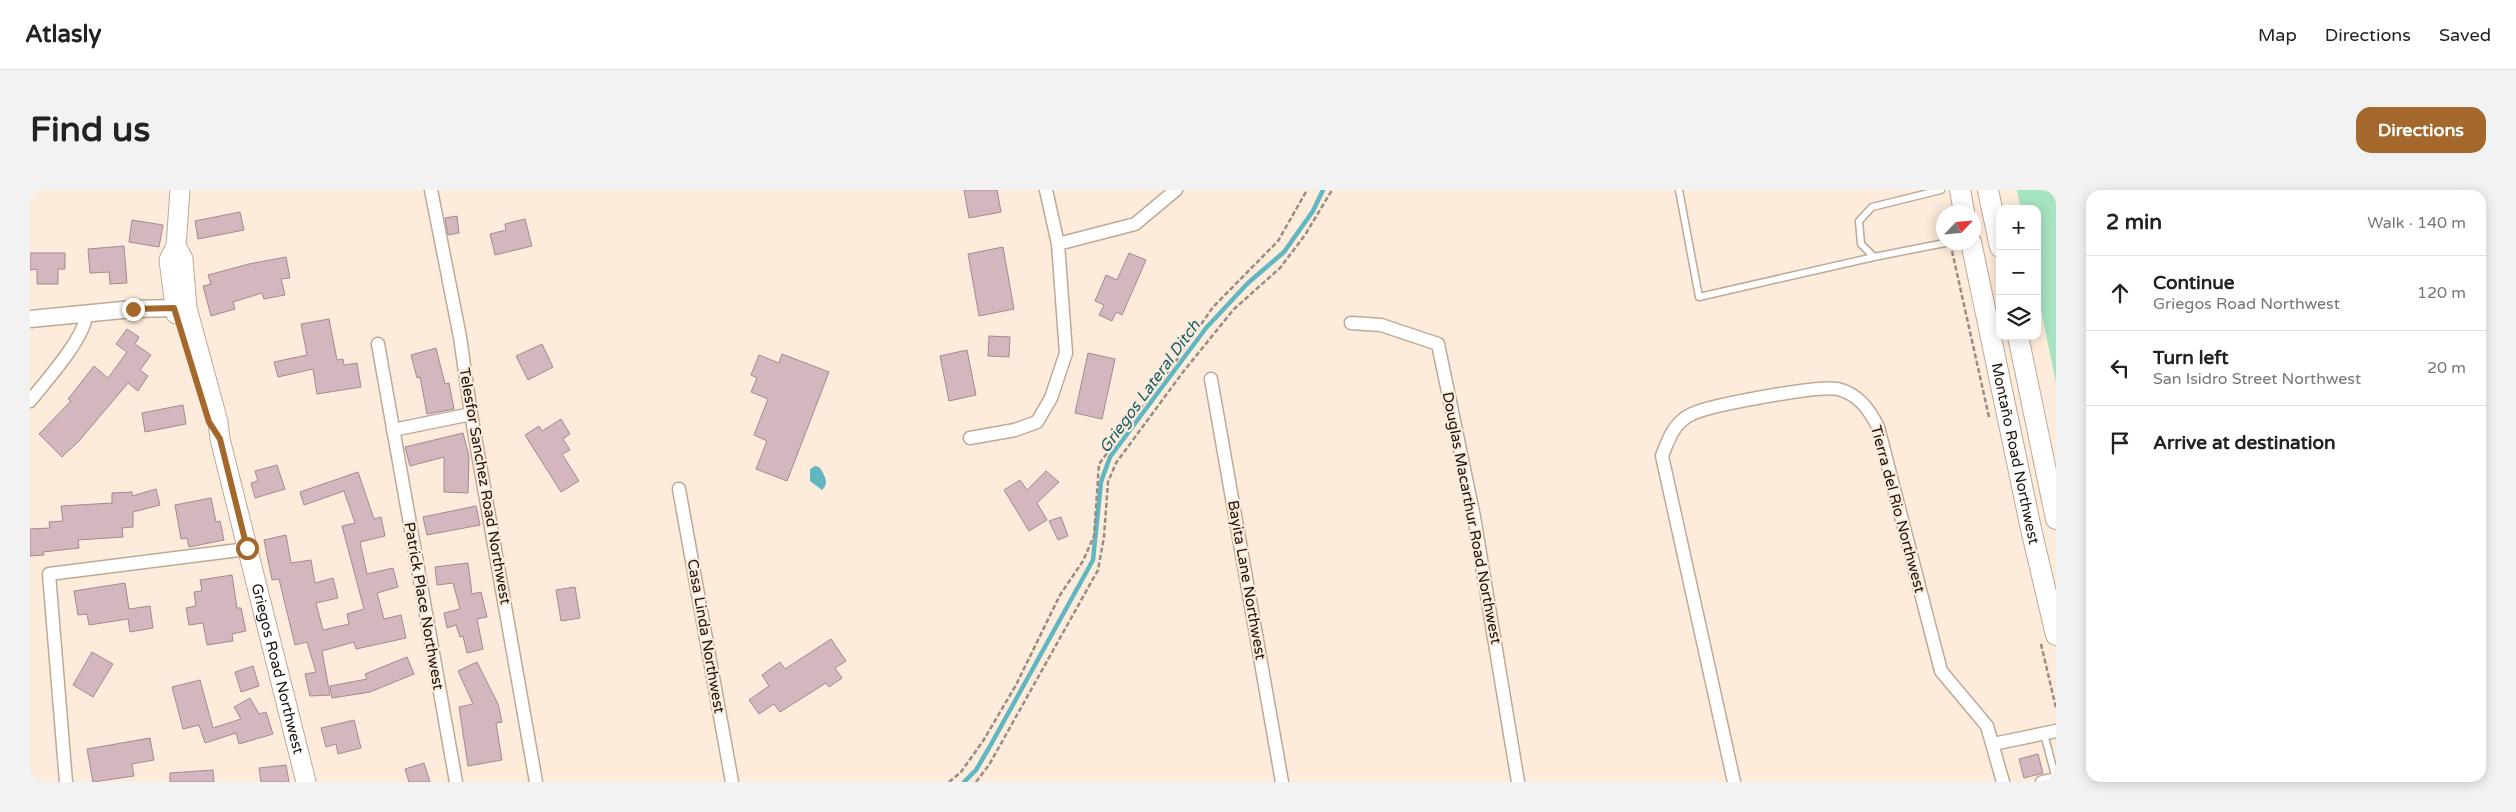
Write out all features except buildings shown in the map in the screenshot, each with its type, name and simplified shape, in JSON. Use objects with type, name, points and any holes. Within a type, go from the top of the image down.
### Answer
[{"type":"main road","name":"Griegos Road Northwest","points":[[180,190],[176,246],[170,260],[180,308],[218,422],[220,439],[306,782]]},
{"type":"main road","points":[[1960,190],[1963,205]]},
{"type":"main road","points":[[1988,190],[1996,228]]},
{"type":"main road","name":"Montaño Road Northwest","points":[[1973,250],[2031,529],[2056,635]]},
{"type":"main road","name":"Montaño Road Northwest","points":[[2019,340],[2056,519]]},
{"type":"street","name":"Telesfor Sanchez Road Northwest","points":[[431,190],[460,336],[471,414],[536,782]]},
{"type":"street","points":[[970,438],[1015,430],[1037,422],[1051,398],[1066,353],[1058,244],[1046,190]]},
{"type":"street","points":[[1058,244],[1135,224],[1176,190]]},
{"type":"street","points":[[30,319],[133,309],[180,308]]},
{"type":"street","points":[[30,401],[67,354],[86,323],[86,315]]},
{"type":"street","name":"Douglas Macarthur Road Northwest","points":[[1351,323],[1382,324],[1438,344],[1474,517],[1518,782]]},
{"type":"street","name":"Patrick Place Northwest","points":[[378,344],[456,782]]},
{"type":"street","name":"Bayita Lane Northwest","points":[[1211,379],[1282,782]]},
{"type":"street","name":"Tierra del Rio Northwest","points":[[1734,782],[1662,456],[1672,430],[1691,414],[1736,403],[1824,388],[1852,395],[1872,414],[1878,427],[1941,671],[1987,726],[2003,782]]},
{"type":"street","points":[[392,430],[471,414]]},
{"type":"street","name":"Casa Linda Northwest","points":[[679,489],[732,782]]},
{"type":"street","points":[[66,782],[49,574],[247,548]]},
{"type":"street","points":[[1993,744],[2050,732]]},
{"type":"street","points":[[2042,782],[2056,778]]},
{"type":"lane","points":[[1679,190],[1699,297],[1936,245]]},
{"type":"lane","points":[[1906,190],[1908,198]]},
{"type":"lane","points":[[1874,257],[1860,244],[1859,221],[1872,207],[1941,190]]},
{"type":"lane","points":[[2050,732],[2056,778]]},
{"type":"path","points":[[949,782],[961,772],[983,741],[1016,685],[1060,595],[1083,560],[1094,536],[1100,464],[1213,307],[1278,241],[1308,190]]},
{"type":"path","points":[[976,782],[989,764],[1098,570],[1104,537],[1108,482],[1116,463],[1183,372],[1234,309],[1280,268],[1305,235],[1332,190]]},
{"type":"green space","points":[[2017,190],[2056,190],[2056,383],[2041,310],[2041,205],[2020,205]]},
{"type":"water","points":[[815,466],[819,467],[826,481],[822,490],[810,481],[810,469]]},
{"type":"waterway","name":"Griegos Lateral Ditch","points":[[964,782],[976,770],[989,748],[1093,560],[1101,482],[1110,457],[1206,328],[1248,283],[1284,252],[1313,211],[1323,190]]},
{"type":"route","points":[[133,309],[174,308],[209,422],[220,439],[247,548]]}]
